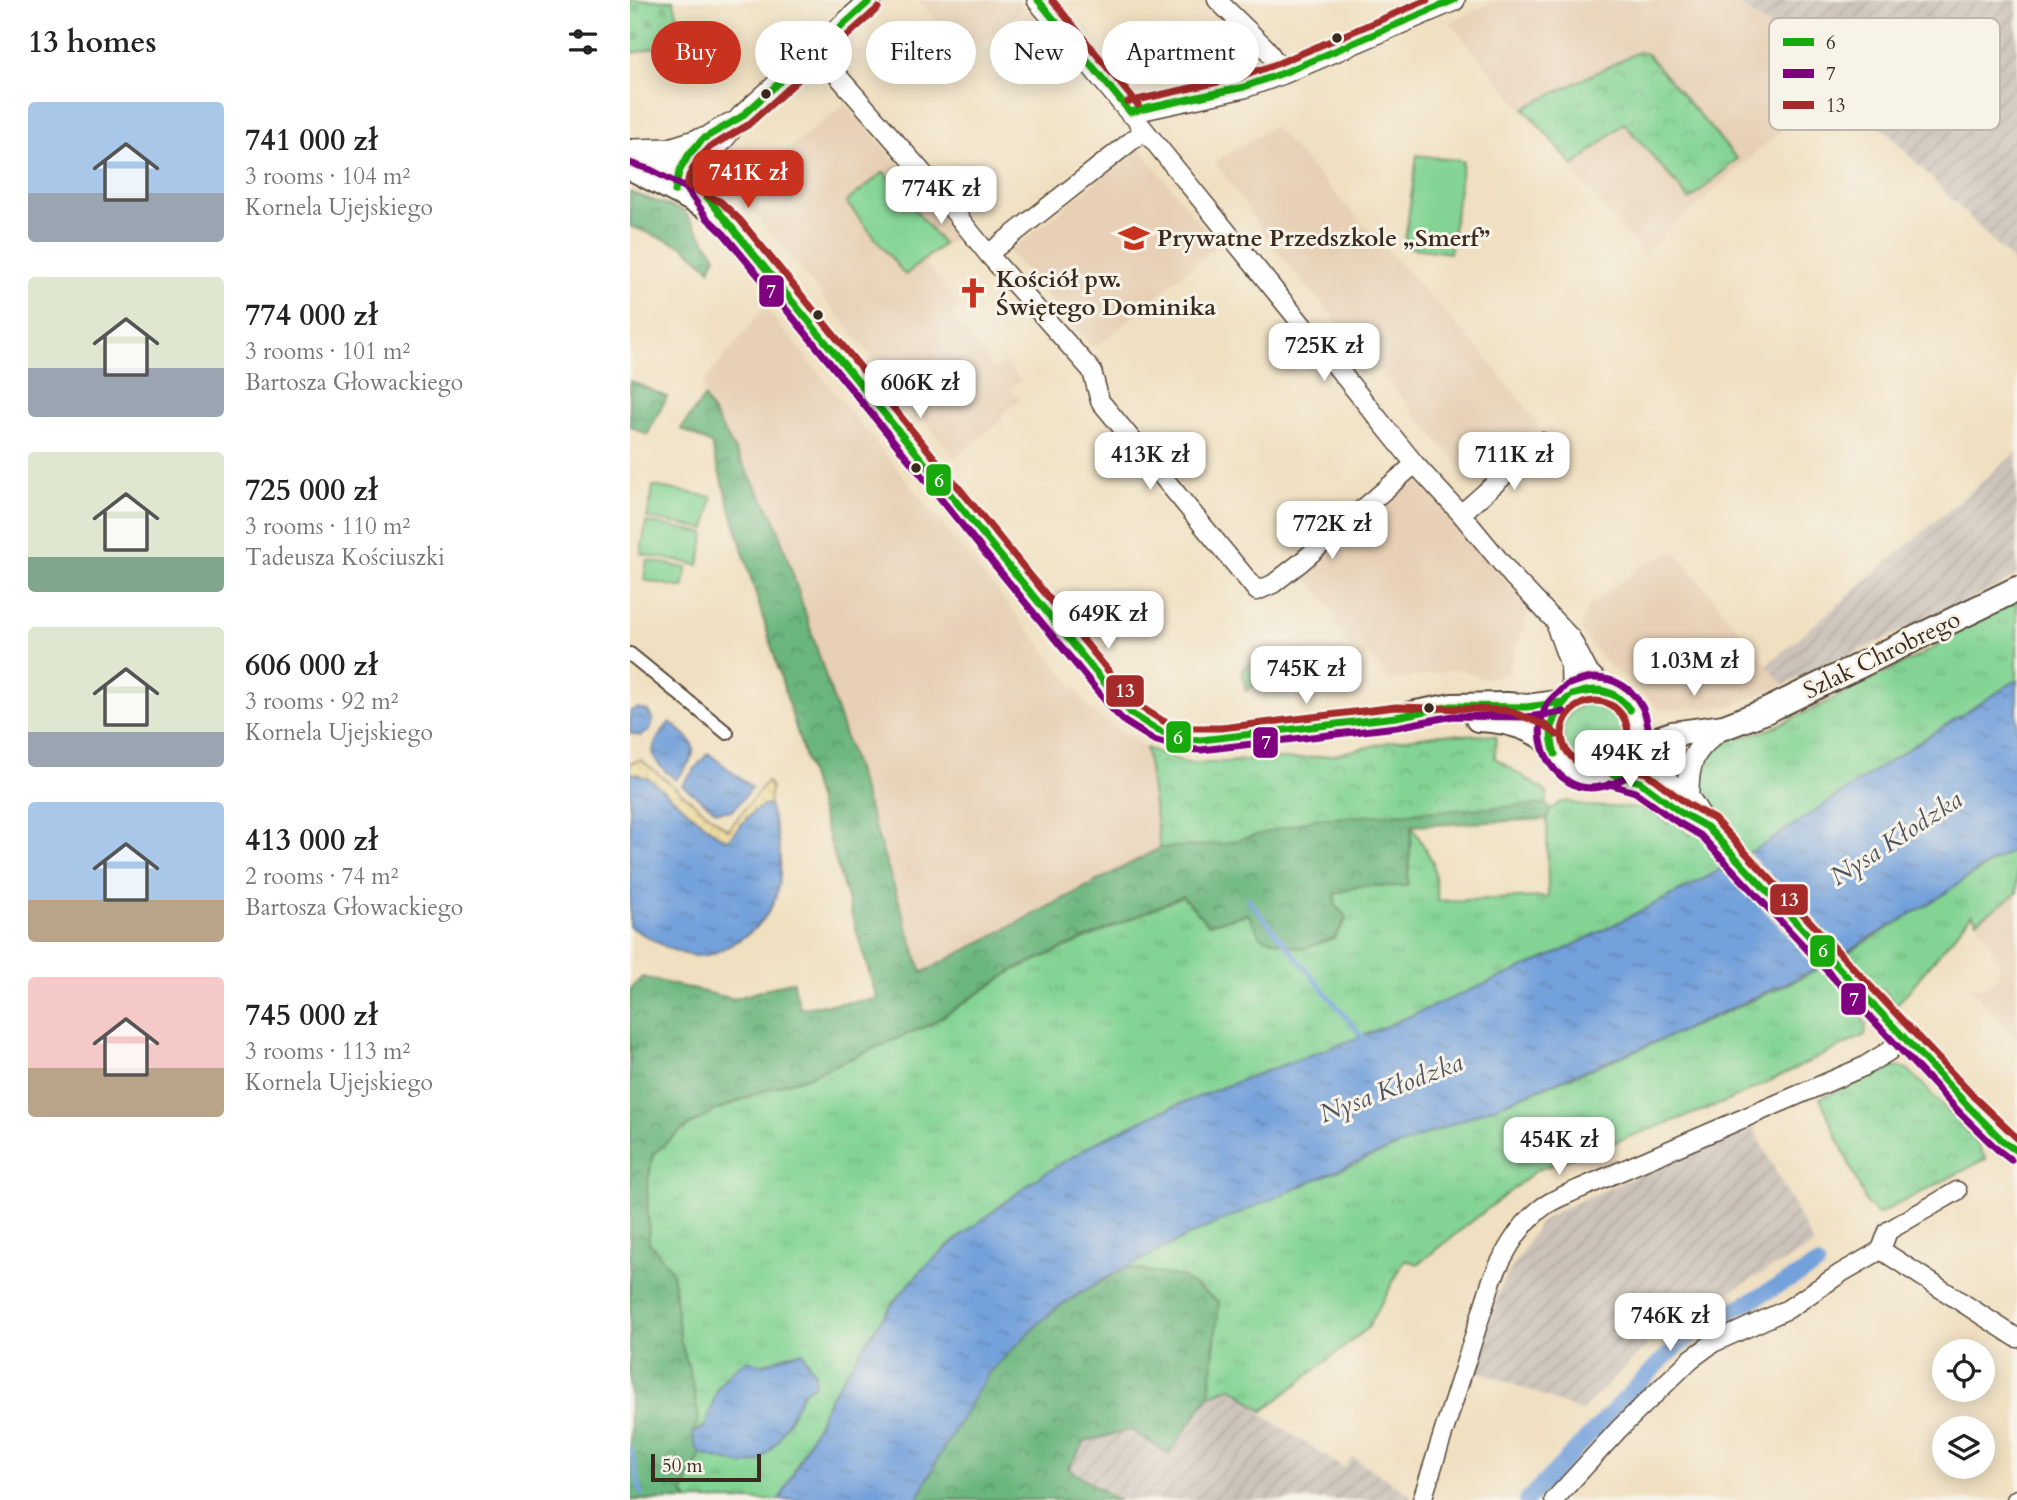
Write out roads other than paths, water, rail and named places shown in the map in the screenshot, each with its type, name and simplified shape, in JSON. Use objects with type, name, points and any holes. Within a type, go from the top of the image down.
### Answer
[{"type":"main road","points":[[630,151],[683,181],[732,227],[1121,703],[1132,714],[1159,731],[1201,740],[1396,717],[1451,706],[1527,707],[1567,698],[1589,689],[1608,691],[1622,698],[1633,711],[1639,728],[1636,749],[1629,762],[1612,774],[1598,778],[1584,777],[1571,771],[1562,764],[1550,743],[1540,734],[1505,720],[1396,717]]},
{"type":"main road","points":[[630,167],[683,181]]},
{"type":"main road","name":"Szlak Chrobrego","points":[[1636,749],[1672,734],[1735,723],[1797,697],[2017,589]]},
{"type":"main road","points":[[1550,743],[1550,725],[1567,698]]},
{"type":"main road","name":"Szlak Chrobrego","points":[[1633,711],[1644,717],[1681,722],[1735,723]]},
{"type":"street","points":[[849,21],[872,0]]},
{"type":"street","points":[[1038,0],[1415,464],[1571,638],[1588,671],[1608,691]]},
{"type":"street","points":[[1217,0],[1266,48],[1283,73]]},
{"type":"street","points":[[1130,112],[1244,87],[1454,0]]},
{"type":"street","points":[[683,181],[705,160],[741,117],[778,84]]},
{"type":"street","points":[[845,84],[922,172],[988,254],[1092,371],[1100,401],[1257,591],[1273,584],[1300,563],[1415,464]]},
{"type":"street","points":[[630,151],[670,149],[703,139],[741,117]]},
{"type":"street","points":[[988,254],[1144,131]]},
{"type":"street","points":[[683,181],[689,154],[703,139]]},
{"type":"street","points":[[1461,514],[1542,442]]},
{"type":"street","points":[[1555,623],[1570,666],[1567,698]]},
{"type":"street","points":[[630,654],[727,733]]},
{"type":"street","points":[[1696,814],[1688,778],[1692,758],[1703,743],[1735,723]]},
{"type":"street","points":[[1636,749],[1902,1036],[2005,1143],[2017,1151]]},
{"type":"street","points":[[1612,774],[1640,782],[1680,812],[1696,814]]},
{"type":"street","points":[[1422,1500],[1492,1280],[1514,1238],[1539,1209],[1579,1189],[1863,1067],[1889,1051],[1902,1036]]},
{"type":"street","points":[[1555,1500],[1619,1429],[1691,1359],[1713,1343],[1788,1309],[1881,1250],[1888,1231],[1957,1191]]},
{"type":"street","points":[[1881,1250],[2017,1338]]},
{"type":"water","name":"Nysa Kłodzka","points":[[2017,680],[2017,848],[1819,968],[1675,1034],[1324,1176],[1190,1235],[1100,1281],[1041,1321],[989,1372],[939,1456],[917,1500],[780,1500],[830,1398],[898,1297],[925,1267],[952,1243],[1033,1181],[1097,1142],[1155,1114],[1363,1036],[1558,953],[1700,881],[1770,841]]},
{"type":"water","points":[[638,708],[648,711],[653,721],[649,731],[640,736],[630,733],[630,711]]},
{"type":"water","points":[[670,722],[687,737],[693,749],[693,755],[676,780],[655,759],[654,753],[657,740]]},
{"type":"water","points":[[708,753],[752,788],[732,811],[716,811],[682,785]]},
{"type":"water","points":[[630,773],[648,778],[727,840],[752,813],[769,805],[780,861],[776,897],[768,913],[756,927],[739,940],[710,954],[690,955],[663,946],[630,927]]},
{"type":"water","points":[[803,1352],[815,1373],[815,1384],[803,1392],[778,1441],[759,1462],[743,1465],[701,1454],[695,1445],[693,1433],[705,1427],[718,1389],[728,1375],[748,1360],[763,1365]]},
{"type":"waterway","points":[[1247,898],[1365,1040]]},
{"type":"waterway","points":[[1527,1500],[1661,1361],[1700,1328],[1817,1265]]},
{"type":"waterway","points":[[630,1447],[641,1494]]},
{"type":"place","name":"Prywatne Przedszkole „Smerf”","points":[[1134,238]]},
{"type":"place","name":"Kościół pw. Świętego Dominika","points":[[973,293]]}]
